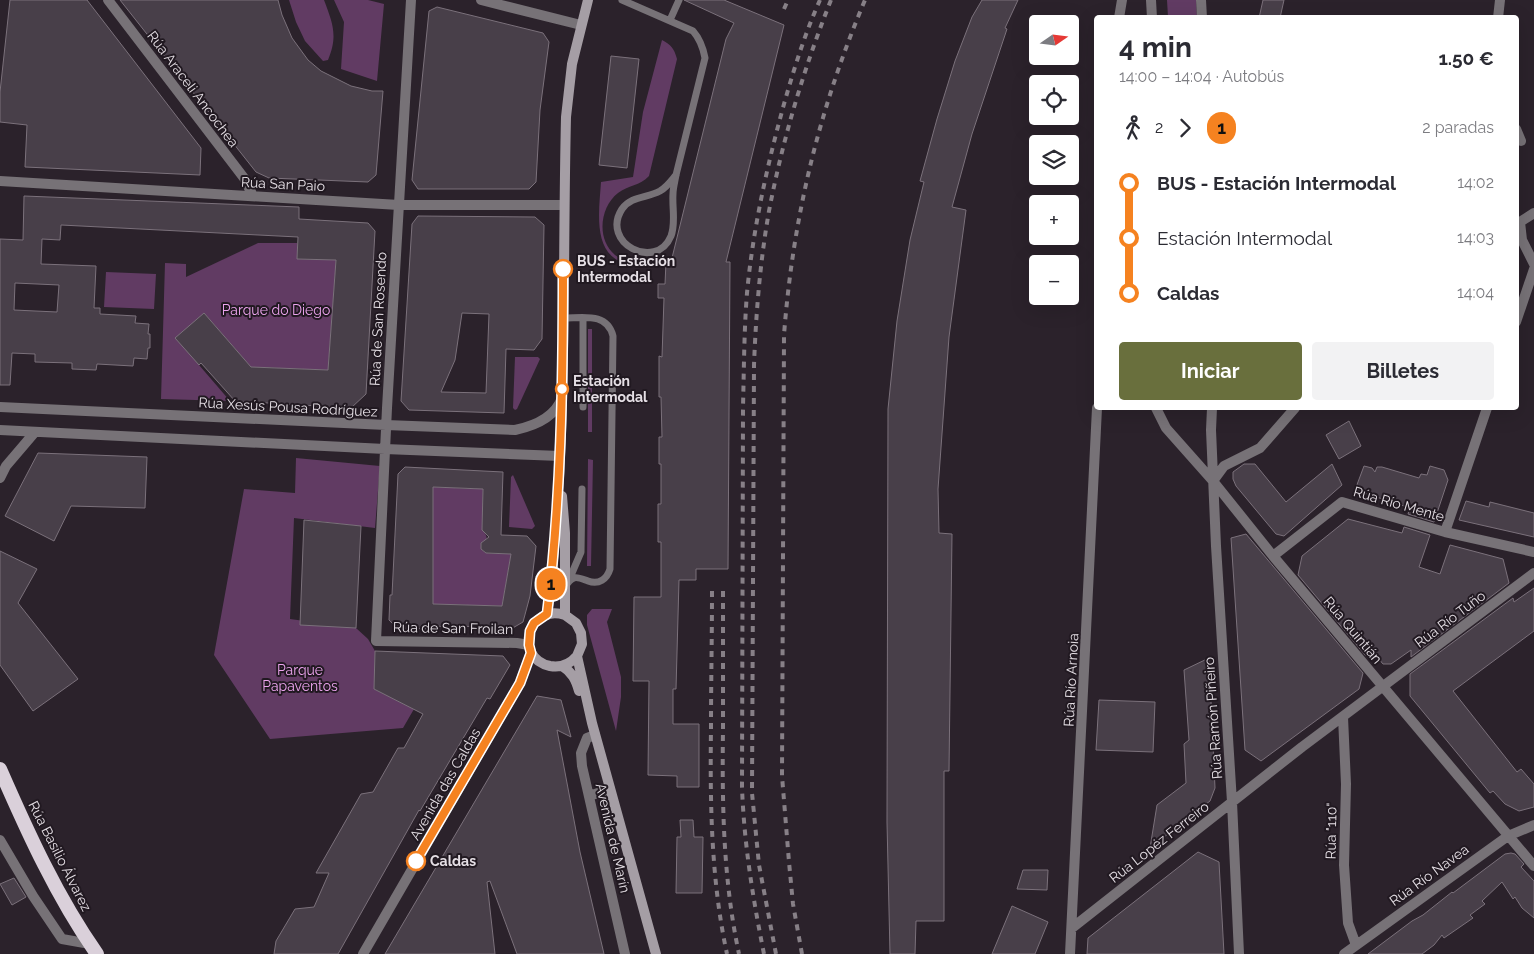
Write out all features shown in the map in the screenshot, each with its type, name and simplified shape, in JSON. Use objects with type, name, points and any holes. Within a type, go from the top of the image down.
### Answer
[{"type":"highway","name":"Rúa Basilio Álvarez","points":[[0,770],[46,866],[93,949]]},
{"type":"main road","points":[[547,614],[560,456],[566,117],[572,64],[588,0]]},
{"type":"main road","points":[[560,456],[567,584],[565,615]]},
{"type":"main road","points":[[557,613],[565,615],[576,623],[581,633],[582,644],[577,656],[567,664],[553,667],[545,665],[535,658],[530,649],[528,637],[532,627],[540,618],[547,614],[557,613]]},
{"type":"main road","points":[[577,656],[592,723]]},
{"type":"main road","points":[[562,666],[574,676],[592,723]]},
{"type":"main road","name":"Avenida de Marín","points":[[592,723],[656,954]]},
{"type":"street","name":"Rúa Araceli Ancochea","points":[[108,0],[244,178],[253,196]]},
{"type":"street","name":"Rúa de San Rosendo","points":[[376,641],[386,425],[411,0]]},
{"type":"street","points":[[480,0],[581,25]]},
{"type":"street","points":[[1120,15],[1122,0]]},
{"type":"street","points":[[1151,0],[1152,15]]},
{"type":"street","points":[[1201,0],[1202,15]]},
{"type":"street","points":[[1498,15],[1500,0]]},
{"type":"street","points":[[1519,136],[1521,141]]},
{"type":"street","name":"Rúa San Paio","points":[[0,181],[399,205],[564,205]]},
{"type":"street","points":[[1534,214],[1520,222],[1522,240],[1534,264]]},
{"type":"street","points":[[1519,313],[1534,269]]},
{"type":"street","name":"Rúa Xesús Pousa Rodríguez","points":[[0,407],[515,430],[525,428],[548,416],[559,406],[562,398]]},
{"type":"street","name":"Rúa Río Arnoia","points":[[1070,954],[1097,410]]},
{"type":"street","name":"Rúa Quintián","points":[[1157,410],[1166,428],[1213,481],[1382,688],[1534,866]]},
{"type":"street","name":"Rúa Ramón Piñeiro","points":[[1212,410],[1211,430],[1216,546],[1232,802],[1239,954]]},
{"type":"street","points":[[1213,481],[1224,466],[1260,448],[1293,410]]},
{"type":"street","points":[[1445,532],[1486,410]]},
{"type":"street","points":[[0,430],[560,456]]},
{"type":"street","points":[[0,478],[6,466],[35,432]]},
{"type":"street","name":"Rúa Río Mente","points":[[1273,556],[1342,502],[1445,532],[1534,552]]},
{"type":"street","name":"Rúa Río Tuño","points":[[1382,688],[1534,573]]},
{"type":"street","name":"Rúa de San Froilan","points":[[376,641],[517,643],[530,649]]},
{"type":"street","name":"Avenida das Caldas","points":[[363,954],[520,683],[530,649]]},
{"type":"street","name":"Rúa Lopéz Ferreiro","points":[[1072,928],[1232,802],[1382,688]]},
{"type":"street","name":"Rúa \"110\"","points":[[1343,717],[1346,784],[1344,865],[1348,923],[1356,945]]},
{"type":"street","name":"Avenida de Marín","points":[[595,735],[586,738],[580,753],[625,954]]},
{"type":"street","points":[[589,796],[610,788]]},
{"type":"street","name":"Rúa Río Navea","points":[[1344,954],[1508,836],[1534,826]]},
{"type":"street","points":[[0,840],[33,896],[62,939],[93,949]]},
{"type":"lane","points":[[622,0],[688,27],[699,38],[705,58],[676,175],[673,193],[673,230],[670,239],[663,247],[655,251],[645,253],[636,251],[622,240],[618,231],[617,222],[619,214],[631,200],[657,192],[664,188],[676,175]]},
{"type":"lane","points":[[670,20],[679,0]]},
{"type":"lane","points":[[563,318],[596,318],[603,320],[610,327],[613,336],[610,569],[607,577],[600,582],[574,577],[567,584]]},
{"type":"lane","points":[[583,318],[583,407]]},
{"type":"lane","points":[[567,584],[581,552],[582,489]]},
{"type":"green space","points":[[289,0],[324,0],[330,16],[334,37],[328,60],[323,61],[305,41]]},
{"type":"green space","points":[[334,0],[368,0],[384,4],[377,81],[341,69],[344,22]]},
{"type":"green space","points":[[1167,0],[1196,0],[1197,15],[1168,15]]},
{"type":"green space","points":[[662,40],[672,47],[677,59],[649,176],[642,182],[618,193],[607,206],[604,215],[603,232],[605,241],[617,256],[632,265],[619,261],[610,254],[604,244],[600,233],[599,220],[601,182],[633,177],[643,112]]},
{"type":"green space","name":"Parque do Diego","points":[[258,243],[297,243],[297,259],[336,260],[328,370],[251,367],[204,313],[199,365],[230,401],[161,399],[165,263],[186,264],[186,277]]},
{"type":"green space","points":[[106,272],[156,274],[154,309],[104,307]]},
{"type":"green space","points":[[588,329],[592,329],[592,432],[588,432]]},
{"type":"green space","points":[[515,357],[538,357],[540,359],[515,410],[513,408]]},
{"type":"green space","name":"Parque Papaventos","points":[[296,458],[380,466],[375,528],[294,518],[290,619],[356,628],[368,639],[375,651],[374,689],[414,709],[403,728],[270,739],[214,655],[244,489],[295,493]]},
{"type":"green space","points":[[588,459],[593,460],[591,566],[587,566]]},
{"type":"green space","points":[[513,475],[535,526],[532,529],[509,527],[511,477]]},
{"type":"green space","points":[[479,485],[483,485],[482,530],[487,537],[481,549],[486,553],[511,554],[502,606],[433,604],[433,487],[475,489]]},
{"type":"green space","points":[[592,609],[612,609],[607,622],[621,677],[621,697],[616,731],[587,625],[587,615]]},
{"type":"building","points":[[10,0],[87,0],[201,148],[200,175],[25,167],[27,125],[0,122],[0,92]]},
{"type":"building","points":[[120,0],[278,0],[292,38],[308,60],[321,71],[351,86],[372,91],[383,91],[376,175],[368,182],[269,178],[256,172]]},
{"type":"building","points":[[684,0],[724,0],[784,25],[726,262],[730,262],[728,569],[696,569],[696,580],[679,580],[676,689],[673,689],[673,724],[699,724],[699,787],[677,787],[677,776],[648,775],[649,681],[633,681],[634,597],[661,597],[661,542],[658,542],[658,504],[661,504],[659,437],[662,437],[661,397],[659,397],[659,356],[662,357],[664,298],[658,298],[658,284],[665,284],[666,262],[671,262],[726,39],[734,23]]},
{"type":"building","points":[[982,0],[1018,0],[1005,28],[1007,29],[972,134],[952,207],[966,210],[949,337],[938,489],[939,533],[952,534],[949,771],[944,771],[944,921],[916,921],[915,954],[890,954],[887,822],[888,409],[897,321],[910,240],[924,182],[920,181],[955,61],[972,17]]},
{"type":"building","points":[[1263,0],[1284,0],[1281,15],[1260,15]]},
{"type":"building","points":[[437,7],[543,33],[549,42],[540,110],[536,182],[529,189],[418,189],[412,180],[429,11]]},
{"type":"building","points":[[611,56],[639,59],[627,168],[599,165]]},
{"type":"building","points":[[24,196],[299,207],[299,219],[368,223],[375,231],[366,394],[351,408],[235,401],[201,363],[199,365],[175,338],[204,313],[251,367],[328,370],[336,260],[297,259],[298,237],[61,225],[60,240],[42,239],[41,264],[96,266],[94,308],[100,308],[100,314],[136,316],[135,323],[149,324],[150,348],[148,348],[147,359],[134,358],[133,366],[97,364],[96,370],[72,369],[72,363],[35,362],[35,354],[12,353],[10,385],[0,385],[0,239],[23,240]],"holes":[[[15,283],[59,285],[57,312],[14,310]]]},
{"type":"building","points":[[418,216],[535,217],[544,225],[542,339],[534,350],[506,349],[504,413],[409,410],[401,401],[412,224]],"holes":[[[462,313],[489,314],[486,393],[441,392],[455,360]]]},
{"type":"building","points":[[1349,421],[1361,446],[1339,459],[1326,435]]},
{"type":"building","points":[[38,453],[147,457],[145,508],[71,506],[54,541],[5,516]]},
{"type":"building","points":[[1244,464],[1255,464],[1286,502],[1332,464],[1342,485],[1284,536],[1276,534],[1236,486],[1233,472]]},
{"type":"building","points":[[1364,466],[1372,468],[1375,472],[1377,467],[1382,467],[1419,478],[1421,474],[1427,475],[1430,466],[1444,470],[1448,480],[1434,522],[1408,514],[1410,508],[1355,490]]},
{"type":"building","points":[[405,467],[503,472],[501,535],[527,536],[536,546],[530,596],[523,622],[511,629],[431,626],[431,629],[397,628],[389,620],[398,474]],"holes":[[[433,487],[483,489],[482,530],[489,537],[481,543],[481,549],[486,553],[511,554],[502,606],[433,604]]]},
{"type":"building","points":[[1466,501],[1489,507],[1490,502],[1534,513],[1534,537],[1459,520]]},
{"type":"building","points":[[1348,519],[1402,533],[1404,527],[1430,535],[1419,567],[1440,574],[1450,545],[1503,559],[1509,583],[1411,657],[1411,650],[1391,664],[1383,664],[1368,646],[1366,656],[1298,575],[1302,556]]},
{"type":"building","points":[[304,520],[361,526],[356,628],[300,625]]},
{"type":"building","points":[[1246,534],[1363,673],[1359,689],[1261,761],[1245,750],[1231,538]]},
{"type":"building","points":[[0,551],[37,569],[18,603],[78,679],[33,711],[0,665]]},
{"type":"building","points":[[1534,588],[1534,631],[1453,691],[1517,772],[1521,769],[1534,784],[1534,807],[1519,811],[1505,804],[1493,791],[1490,793],[1410,696],[1410,674],[1513,598],[1514,602]]},
{"type":"building","points":[[375,651],[503,656],[510,665],[490,699],[487,698],[419,810],[338,954],[274,954],[276,941],[295,909],[314,907],[329,873],[316,873],[361,794],[373,792],[398,748],[404,748],[423,714],[374,689]]},
{"type":"building","points":[[1209,658],[1215,788],[1210,801],[1150,848],[1157,805],[1186,783],[1184,744],[1189,740],[1184,670]]},
{"type":"building","points":[[537,696],[561,700],[571,737],[557,730],[580,852],[604,954],[517,954],[490,881],[487,882],[495,954],[385,954]]},
{"type":"building","points":[[1099,700],[1155,702],[1153,752],[1096,750]]},
{"type":"building","points":[[680,820],[693,820],[694,837],[703,837],[702,893],[676,893],[677,837],[681,837]]},
{"type":"building","points":[[1198,852],[1219,862],[1224,954],[1087,954],[1088,938]]},
{"type":"building","points":[[1505,854],[1515,854],[1524,864],[1521,867],[1534,881],[1534,918],[1522,908],[1515,897],[1513,899],[1502,882],[1482,901],[1485,904],[1470,915],[1473,918],[1444,938],[1442,935],[1434,945],[1422,954],[1368,954]]},
{"type":"building","points":[[1023,870],[1048,870],[1047,890],[1017,889]]},
{"type":"building","points":[[14,878],[26,897],[12,905],[0,884]]},
{"type":"building","points":[[1012,906],[1048,922],[1035,954],[992,954]]},
{"type":"railway","points":[[784,9],[788,0]]},
{"type":"railway","points":[[764,954],[750,871],[742,787],[743,407],[746,307],[753,245],[772,151],[796,64],[809,25],[820,0]]},
{"type":"railway","points":[[776,954],[759,865],[752,793],[754,365],[756,326],[763,249],[781,157],[795,104],[831,0]]},
{"type":"railway","points":[[802,954],[793,904],[782,776],[784,335],[794,248],[811,164],[834,82],[865,0]]},
{"type":"railway","points":[[712,591],[711,813],[718,898],[727,954]]},
{"type":"railway","points":[[723,591],[723,785],[725,841],[730,898],[739,954]]},
{"type":"bus line","name":"1","points":[[416,861],[520,683],[531,653],[528,637],[530,631],[534,623],[547,614],[561,445],[563,269]]},
{"type":"place","name":"BUS - Estación Intermodal","points":[[563,269]]},
{"type":"place","name":"Estación Intermodal","points":[[562,389]]},
{"type":"place","name":"Caldas","points":[[416,861]]}]
